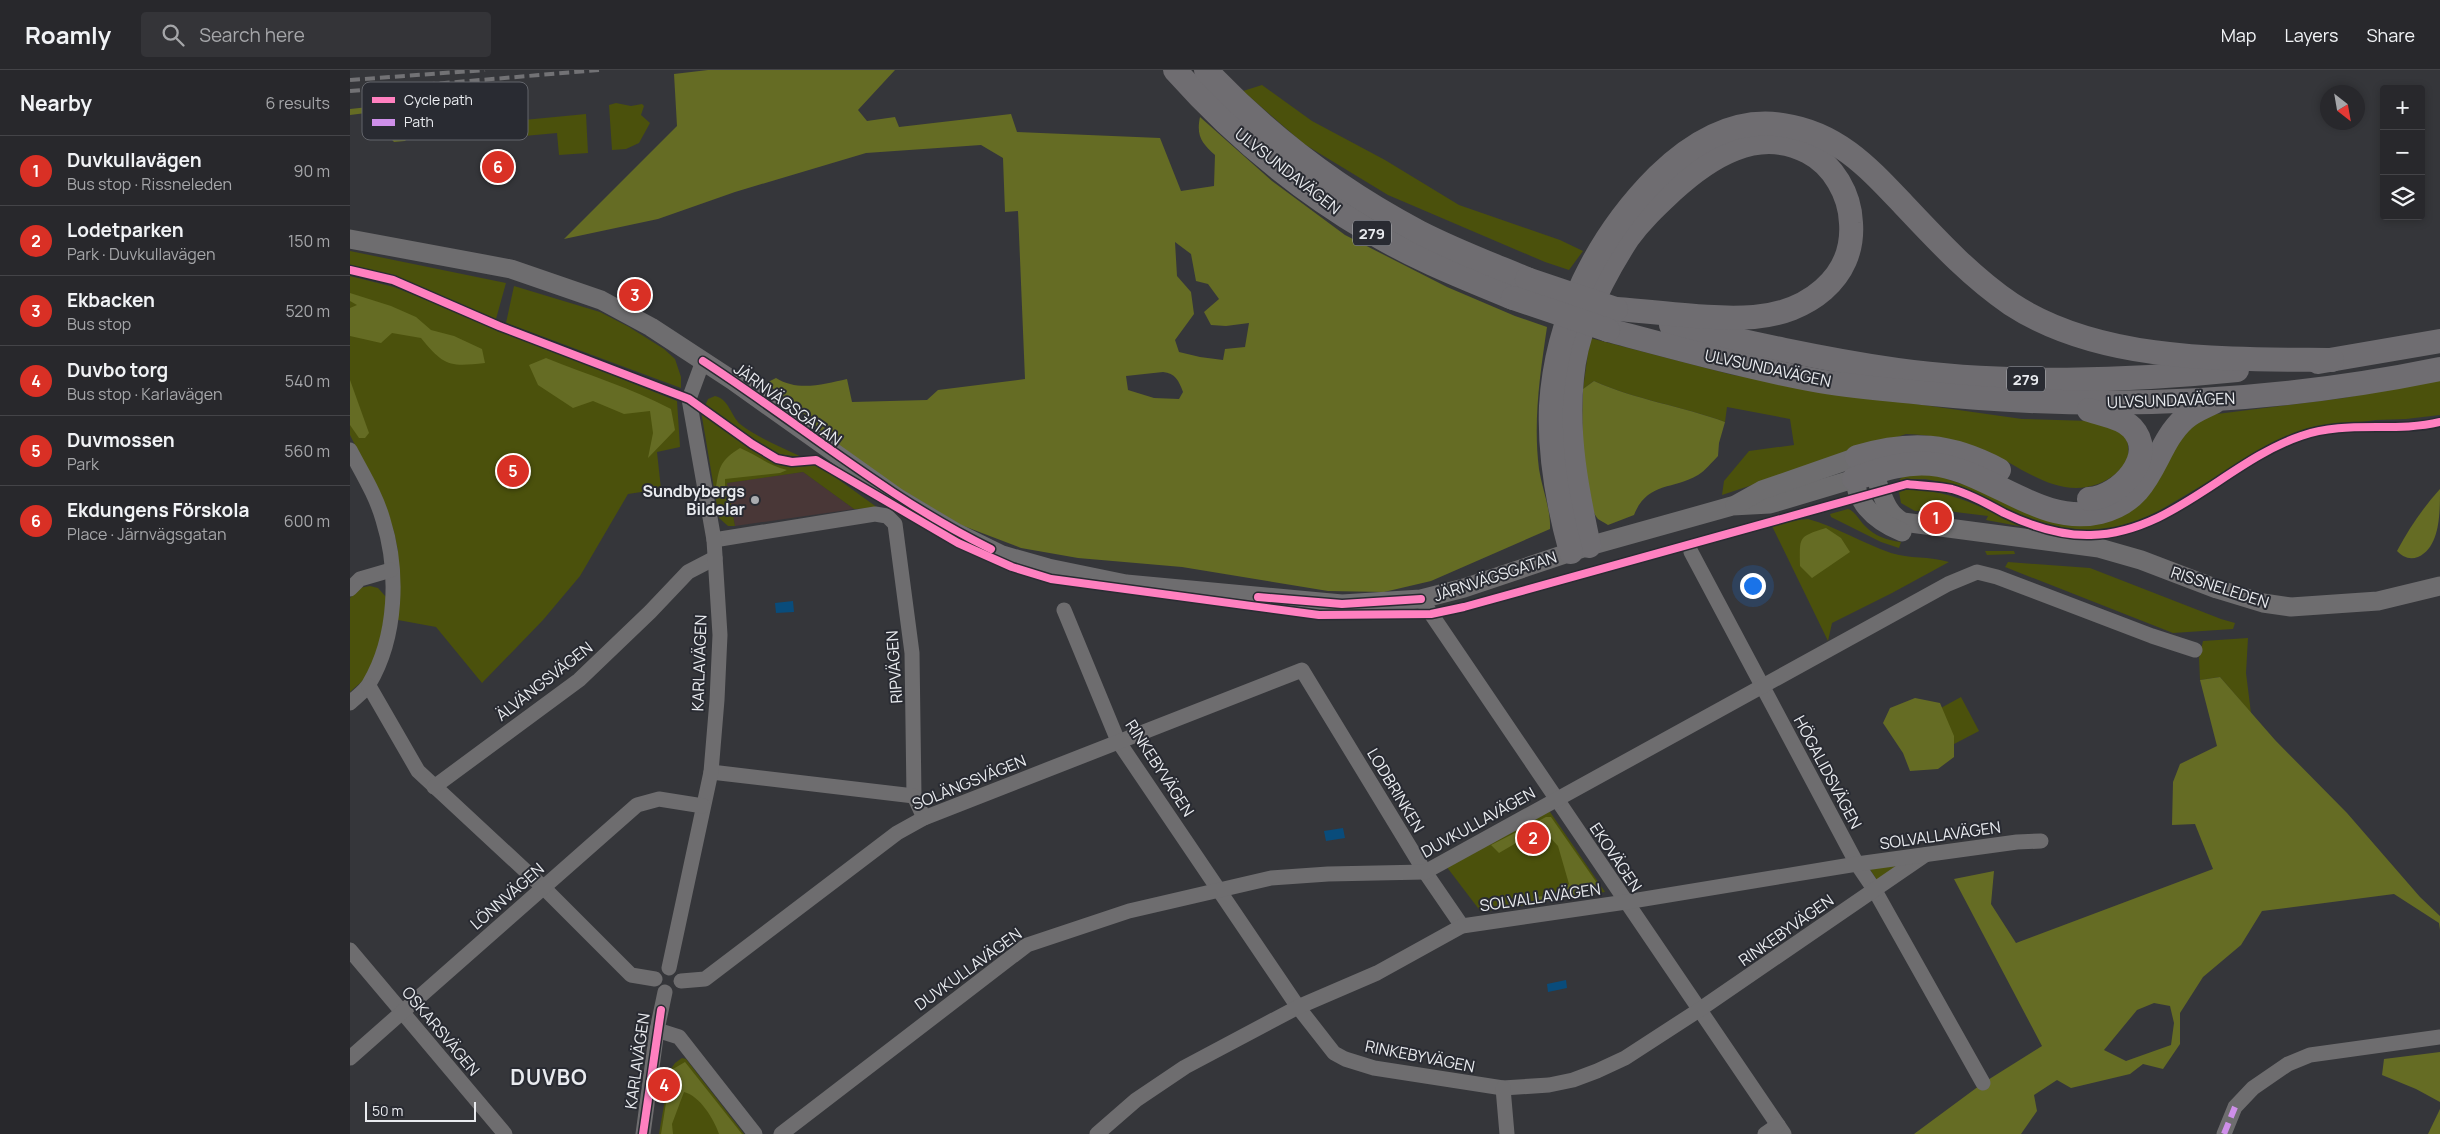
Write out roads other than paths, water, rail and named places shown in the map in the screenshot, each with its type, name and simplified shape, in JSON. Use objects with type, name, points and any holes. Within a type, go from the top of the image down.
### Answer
[{"type":"main road","name":"ULVSUNDAVÄGEN","points":[[1176,70],[1222,120],[1254,133],[1420,232],[1527,279],[1612,320],[1660,322],[1774,349],[1899,370],[1984,378],[2061,379],[2205,374],[2332,360],[2440,341]]},
{"type":"main road","name":"ULVSUNDAVÄGEN","points":[[1206,70],[1254,133],[1327,203],[1372,233],[1453,273],[1513,298],[1612,320],[1815,380],[1963,397],[2064,403],[2147,403],[2220,400],[2379,382],[2440,369]]},
{"type":"main road","points":[[1580,549],[1555,471],[1551,430],[1556,369],[1572,312],[1597,254],[1612,230],[1638,196],[1669,165],[1691,148],[1710,136],[1735,128],[1755,123],[1784,125],[1816,133],[1844,147],[1882,181],[1970,272],[2014,306],[2066,331],[2101,342],[2171,354],[2234,359],[2332,360]]},
{"type":"main road","points":[[1580,549],[1570,417],[1572,376],[1591,308],[1606,274],[1629,237],[1652,208],[1686,177],[1704,163],[1738,147],[1773,143],[1806,151],[1826,166],[1840,184],[1847,200],[1851,220],[1852,238],[1848,257],[1841,272],[1815,296],[1776,313],[1756,317],[1612,320]]},
{"type":"main road","points":[[1862,469],[1915,464],[1939,466],[1991,482],[2051,511],[2066,515],[2102,512],[2129,499],[2141,486],[2184,419],[2195,411],[2220,400]]},
{"type":"main road","points":[[1862,469],[1882,450],[1908,447],[1936,448],[1950,450],[1984,462],[2045,493],[2061,498],[2094,498],[2110,492],[2133,472],[2140,460],[2143,449],[2139,437],[2132,427],[2122,420],[2064,403]]},
{"type":"street","name":"JÄRNVÄGSGATAN","points":[[350,238],[512,270],[601,300],[651,327],[703,361],[898,498],[955,532],[1002,555],[1048,568],[1126,584],[1342,604],[1421,599],[1464,588],[1580,549],[1732,506],[1770,504],[1862,469]]},
{"type":"street","name":"KARLAVÄGEN","points":[[669,968],[711,772],[720,635],[714,540],[689,399],[703,361]]},
{"type":"street","points":[[350,450],[383,518],[390,545],[393,597],[390,624],[381,657],[369,686],[350,703]]},
{"type":"street","name":"RISSNELEDEN","points":[[1862,469],[1864,506],[1887,526],[1905,533],[1989,540],[2032,540],[2099,548],[2141,560],[2217,590],[2263,603],[2291,607],[2378,601],[2440,586]]},
{"type":"street","name":"RIPVÄGEN","points":[[714,540],[875,514],[887,516],[895,524],[912,653],[914,796],[924,818]]},
{"type":"street","name":"HÖGALIDSVÄGEN","points":[[1691,552],[1857,864],[1874,889],[1983,1083]]},
{"type":"street","name":"ÄLVÄNGSVÄGEN","points":[[434,787],[579,680],[650,612],[688,572],[715,558]]},
{"type":"street","points":[[350,589],[360,579],[391,570]]},
{"type":"street","name":"DUVKULLAVÄGEN","points":[[780,1134],[1027,944],[1129,911],[1271,878],[1328,874],[1426,872],[1555,799],[1948,584],[1977,572],[1997,577],[2195,650]]},
{"type":"street","name":"EKOVÄGEN","points":[[1421,599],[1555,799],[1781,1129]]},
{"type":"street","name":"RINKEBYVÄGEN","points":[[1064,610],[1118,741],[1298,1007],[1323,1042],[1334,1053],[1345,1059],[1382,1070],[1503,1088],[1548,1085],[1574,1080],[1597,1071],[1625,1058],[1699,1010],[1925,855]]},
{"type":"street","name":"SOLÄNGSVÄGEN","points":[[681,982],[705,979],[897,832],[924,818],[1302,670]]},
{"type":"street","name":"LODBRINKEN","points":[[1302,670],[1426,872],[1462,926]]},
{"type":"street","points":[[369,686],[418,771],[544,888],[631,975],[655,979]]},
{"type":"street","points":[[711,772],[914,796]]},
{"type":"street","name":"LÖNNVÄGEN","points":[[350,1058],[637,805],[658,799],[703,806]]},
{"type":"street","name":"SOLVALLAVÄGEN","points":[[1097,1134],[1136,1100],[1185,1067],[1298,1007],[1377,973],[1462,926],[1626,902],[1857,864],[2018,842],[2041,841]]},
{"type":"street","name":"OSKARSVÄGEN","points":[[350,950],[505,1134]]},
{"type":"street","points":[[669,968],[679,973],[681,982],[675,991],[666,992],[658,988],[655,979],[660,972],[669,968]]},
{"type":"street","name":"KARLAVÄGEN","points":[[643,1134],[657,1030],[666,992]]},
{"type":"street","points":[[657,1030],[679,1037],[755,1134]]},
{"type":"street","points":[[2224,1134],[2236,1107],[2252,1088],[2288,1064],[2310,1055],[2440,1037]]},
{"type":"street","points":[[1503,1088],[1507,1134]]},
{"type":"street","points":[[1765,1134],[1781,1129]]},
{"type":"water","points":[[793,601],[794,612],[776,613],[775,603]]},
{"type":"water","points":[[1343,828],[1345,838],[1326,841],[1324,831]]},
{"type":"water","points":[[1566,980],[1567,988],[1548,992],[1547,984]]},
{"type":"railway","points":[[350,80],[485,70]]},
{"type":"railway","points":[[457,82],[599,70]]},
{"type":"railway","points":[[350,91],[362,90]]},
{"type":"place","name":"Ekdungens Förskola","points":[[498,167]]},
{"type":"place","name":"Ekbacken","points":[[635,295]]},
{"type":"place","name":"Duvmossen","points":[[513,471]]},
{"type":"place","name":"Sundbybergs Bildelar","points":[[755,500]]},
{"type":"place","name":"Duvkullavägen","points":[[1936,518]]},
{"type":"place","name":"Lodetparken","points":[[1533,838]]},
{"type":"place","name":"Duvbo torg","points":[[664,1085]]},
{"type":"district","name":"DUVBO","points":[[549,1077]]}]
